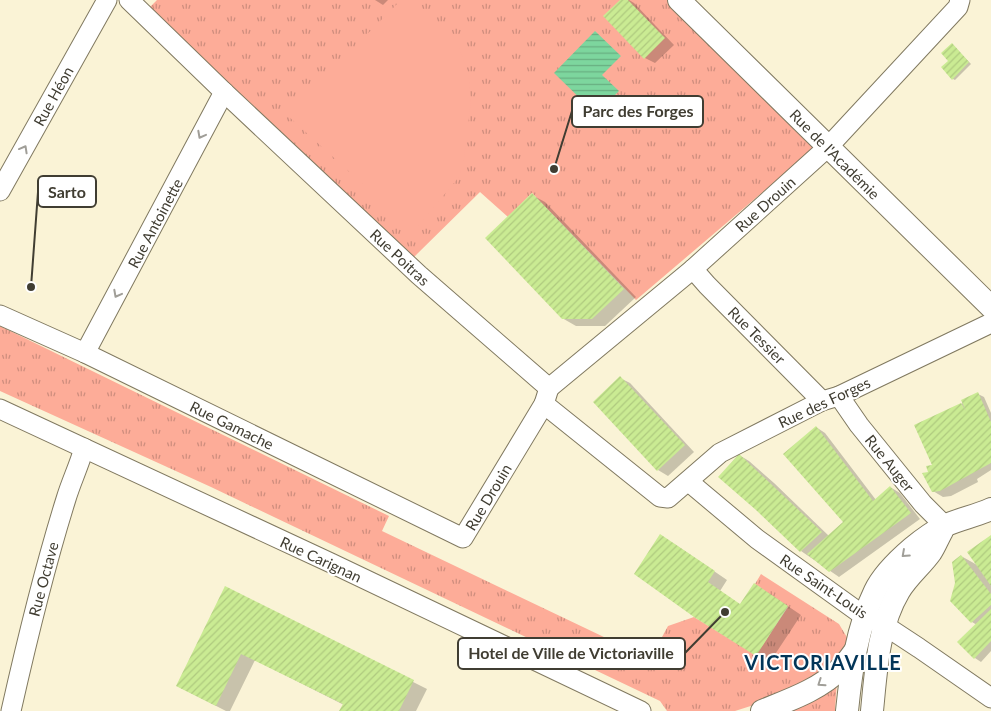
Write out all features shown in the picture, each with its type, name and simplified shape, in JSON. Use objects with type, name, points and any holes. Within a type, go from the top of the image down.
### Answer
[{"type":"street","name":"Rue Héon","points":[[0,191],[107,0]]},
{"type":"street","name":"Rue Poitras","points":[[129,0],[546,396],[660,497],[668,498]]},
{"type":"street","name":"Rue de l'Académie","points":[[679,0],[991,308]]},
{"type":"street","name":"Rue Drouin","points":[[463,538],[546,396],[828,147],[958,7],[960,0]]},
{"type":"street","name":"Rue Antoinette","points":[[85,353],[224,92]]},
{"type":"street","name":"Rue Tessier","points":[[693,268],[707,285],[830,398]]},
{"type":"street","name":"Rue Gamache","points":[[0,315],[85,353],[463,538]]},
{"type":"street","name":"Rue des Forges","points":[[668,498],[720,453],[830,398],[991,323]]},
{"type":"street","name":"Rue Auger","points":[[830,398],[859,425],[923,504],[945,526]]},
{"type":"street","name":"Rue Carignan","points":[[0,409],[322,559],[641,711]]},
{"type":"street","name":"Rue Octave","points":[[11,711],[26,642],[45,571],[84,448]]},
{"type":"street","name":"Rue Saint-Louis","points":[[688,482],[756,539],[857,611],[875,620],[991,698]]},
{"type":"street","points":[[872,711],[876,672],[875,590],[902,557],[922,540],[945,526],[991,509]]},
{"type":"street","points":[[762,711],[808,692],[841,669],[875,620]]},
{"type":"street","points":[[847,711],[856,650]]},
{"type":"green space","points":[[157,0],[671,0],[817,146],[636,300],[532,193],[508,217],[480,192],[414,257],[146,11]]},
{"type":"green space","points":[[401,0],[405,0],[459,48],[468,72],[471,101],[464,158],[459,177],[414,231],[287,115]]},
{"type":"green space","points":[[0,326],[389,516],[382,531],[650,659],[668,626],[694,617],[756,655],[788,607],[755,584],[761,574],[839,624],[848,639],[840,654],[826,672],[773,699],[735,711],[667,711],[660,701],[211,487],[0,391]]},
{"type":"green space","points":[[837,679],[835,711],[777,711]]},
{"type":"shaded area","points":[[595,31],[621,56],[602,75],[619,91],[596,114],[554,73]]},
{"type":"building","points":[[620,0],[628,0],[665,38],[644,59],[603,16]]},
{"type":"building","points":[[952,43],[969,62],[952,80],[941,67],[948,61],[941,53]]},
{"type":"building","points":[[532,193],[624,289],[592,319],[562,319],[485,238]]},
{"type":"building","points":[[620,376],[685,445],[657,471],[593,402]]},
{"type":"building","points":[[978,392],[991,422],[991,463],[940,491],[932,492],[922,473],[928,472],[926,466],[932,465],[914,425],[961,403],[966,411],[961,400]]},
{"type":"building","points":[[816,426],[873,501],[890,486],[911,513],[829,572],[807,554],[843,522],[783,454]]},
{"type":"building","points":[[739,454],[822,532],[800,552],[718,477]]},
{"type":"building","points":[[660,534],[715,571],[708,582],[740,604],[754,583],[788,606],[756,656],[694,617],[634,574]]},
{"type":"building","points":[[991,535],[991,586],[967,552]]},
{"type":"building","points":[[961,555],[991,594],[991,605],[971,623],[950,601],[955,583],[952,562]]},
{"type":"building","points":[[225,586],[414,680],[399,711],[339,711],[343,704],[241,654],[216,706],[176,686]]},
{"type":"building","points":[[991,609],[991,641],[974,659],[957,642]]},
{"type":"place","name":"Parc des Forges","points":[[554,169]]},
{"type":"place","name":"Sarto","points":[[31,287]]},
{"type":"place","name":"Hotel de Ville de Victoriaville","points":[[725,612]]},
{"type":"district","name":"VICTORIAVILLE","points":[[823,662]]}]
